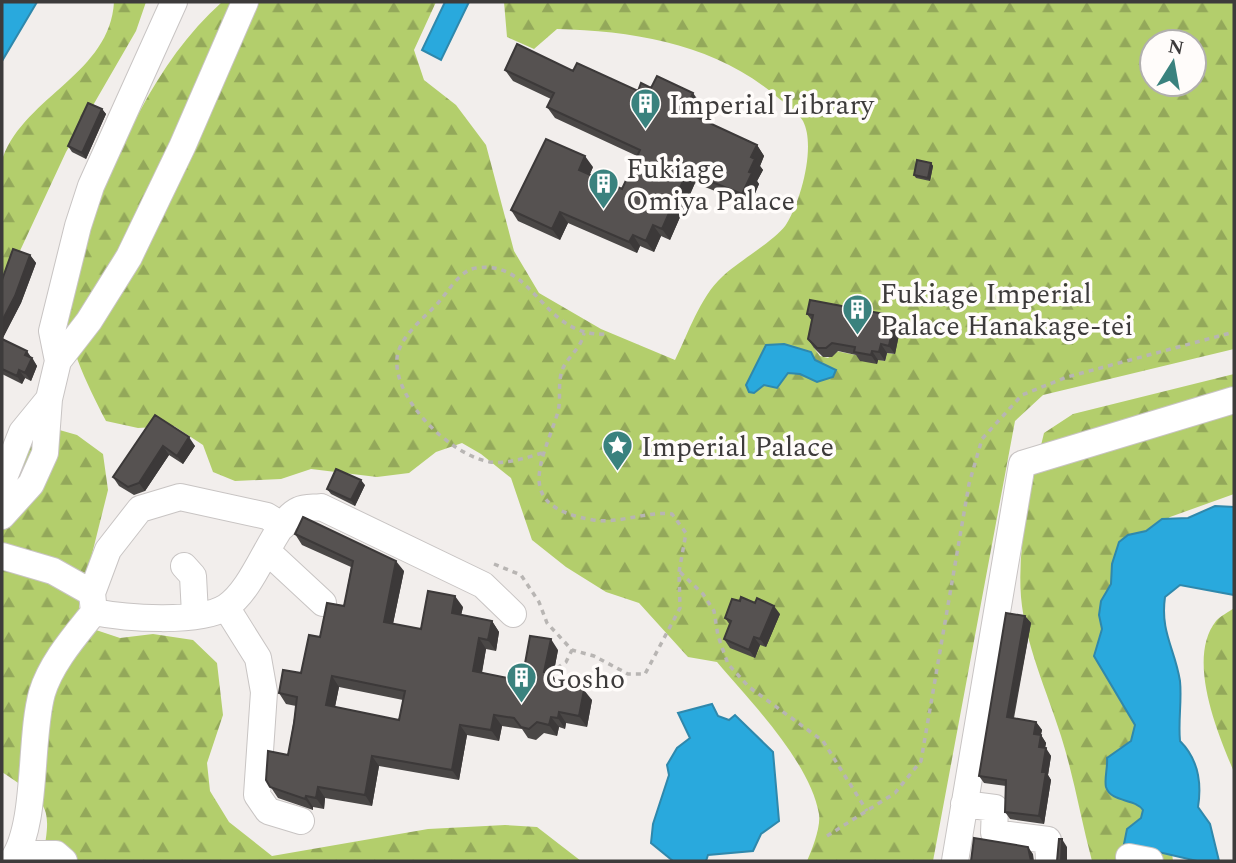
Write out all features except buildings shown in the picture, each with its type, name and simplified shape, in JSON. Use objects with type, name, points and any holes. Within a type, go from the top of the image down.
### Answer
[{"type":"lane","points":[[2,516],[31,484],[45,453],[49,400],[58,360],[52,331],[78,226],[91,186],[174,2]]},
{"type":"lane","points":[[58,360],[89,321],[129,257],[193,122],[245,2]]},
{"type":"lane","points":[[2,483],[22,432],[49,400]]},
{"type":"lane","points":[[955,861],[1022,464],[1234,400]]},
{"type":"lane","points":[[64,861],[56,854],[15,857],[27,811],[43,692],[60,656],[93,602],[108,550],[140,509],[180,497],[298,522]]},
{"type":"lane","points":[[2,556],[53,571],[114,616],[195,614],[226,607],[253,579],[268,552],[298,522],[299,510],[321,507],[483,585],[513,614]]},
{"type":"lane","points":[[268,552],[323,603]]},
{"type":"lane","points":[[184,566],[193,576],[195,614]]},
{"type":"lane","points":[[226,607],[258,658],[264,692],[257,795],[268,811],[301,821]]},
{"type":"lane","points":[[964,804],[995,808],[994,833],[1048,840],[1049,861]]},
{"type":"path","points":[[542,453],[514,461],[490,462],[445,441],[397,382],[397,355],[424,317],[457,279],[474,267],[505,270],[524,282],[563,324],[584,333],[607,334]]},
{"type":"path","points":[[483,585],[494,564],[522,575],[539,602],[547,623],[572,650],[594,656],[628,674],[645,674],[680,608],[679,572],[686,533],[672,514],[654,512],[615,521],[566,513],[548,504],[540,484],[542,453],[559,409],[561,373],[582,345],[584,333]]},
{"type":"path","points":[[679,572],[703,594],[714,611],[718,636],[728,664],[749,687],[823,741],[867,811]]},
{"type":"path","points":[[557,668],[566,662],[572,650]]},
{"type":"green space","points":[[114,2],[146,2],[136,31],[66,152],[12,268],[2,276],[3,157],[14,136],[29,117],[83,66],[98,48],[109,27]]},
{"type":"green space","points":[[222,2],[436,2],[414,50],[424,80],[456,105],[486,145],[514,251],[539,293],[601,329],[675,360],[701,305],[714,285],[775,236],[787,223],[805,173],[808,144],[803,121],[791,108],[752,78],[700,52],[673,44],[616,33],[557,29],[534,49],[507,37],[504,2],[1234,2],[1234,349],[1043,395],[1015,421],[933,861],[807,861],[816,838],[819,814],[804,774],[777,733],[717,662],[688,657],[639,603],[606,592],[566,567],[532,540],[511,478],[462,443],[436,452],[409,473],[377,477],[311,469],[281,479],[235,481],[213,472],[203,445],[174,426],[138,428],[106,421],[83,374],[72,341],[65,307],[66,283],[125,140],[140,110],[177,52]],"holes":[[[900,325],[894,354],[887,353],[885,361],[836,351],[828,358],[820,356],[814,348]]]},
{"type":"green space","points":[[1234,374],[1234,494],[1170,517],[1132,542],[1173,861],[1092,861],[1066,751],[1037,667],[1023,615],[1020,576],[1023,535],[1044,433],[1073,414]]},
{"type":"green space","points":[[42,425],[77,435],[103,454],[108,490],[79,606],[81,625],[120,638],[153,634],[193,640],[217,663],[223,715],[207,763],[210,791],[229,822],[272,856],[428,829],[505,825],[537,827],[581,861],[42,861],[47,828],[44,807],[30,791],[2,772],[2,476]]},
{"type":"green space","points":[[1234,608],[1234,772],[1213,718],[1204,675],[1204,655],[1208,637],[1216,621]]},
{"type":"water","points":[[2,2],[37,2],[2,61]]},
{"type":"water","points":[[445,2],[469,2],[441,60],[422,50]]},
{"type":"water","points":[[784,344],[811,352],[815,360],[836,370],[833,377],[817,382],[800,374],[788,373],[777,388],[764,385],[754,393],[749,392],[746,385],[766,345]]},
{"type":"water","points":[[1215,506],[1234,507],[1234,595],[1180,585],[1165,597],[1164,609],[1166,631],[1180,681],[1180,741],[1195,763],[1199,780],[1198,807],[1210,824],[1219,861],[1197,861],[1124,844],[1127,829],[1141,818],[1143,810],[1109,792],[1106,787],[1107,758],[1131,741],[1135,725],[1094,656],[1102,629],[1099,615],[1101,601],[1111,584],[1112,564],[1119,542],[1128,535],[1146,531],[1162,519],[1188,518]]},
{"type":"water","points":[[712,704],[718,716],[729,720],[735,715],[773,752],[779,821],[761,834],[753,851],[708,855],[706,861],[673,861],[651,843],[653,824],[669,775],[667,765],[677,748],[690,738],[678,713]]},
{"type":"place","name":"Imperial Library","points":[[646,131]]},
{"type":"place","name":"Fukiage Omiya Palace","points":[[603,211]]},
{"type":"place","name":"Fukiage Imperial Palace Hanakage-tei","points":[[857,336]]},
{"type":"place","name":"Imperial Palace","points":[[618,473]]},
{"type":"place","name":"Gosho","points":[[522,705]]}]
